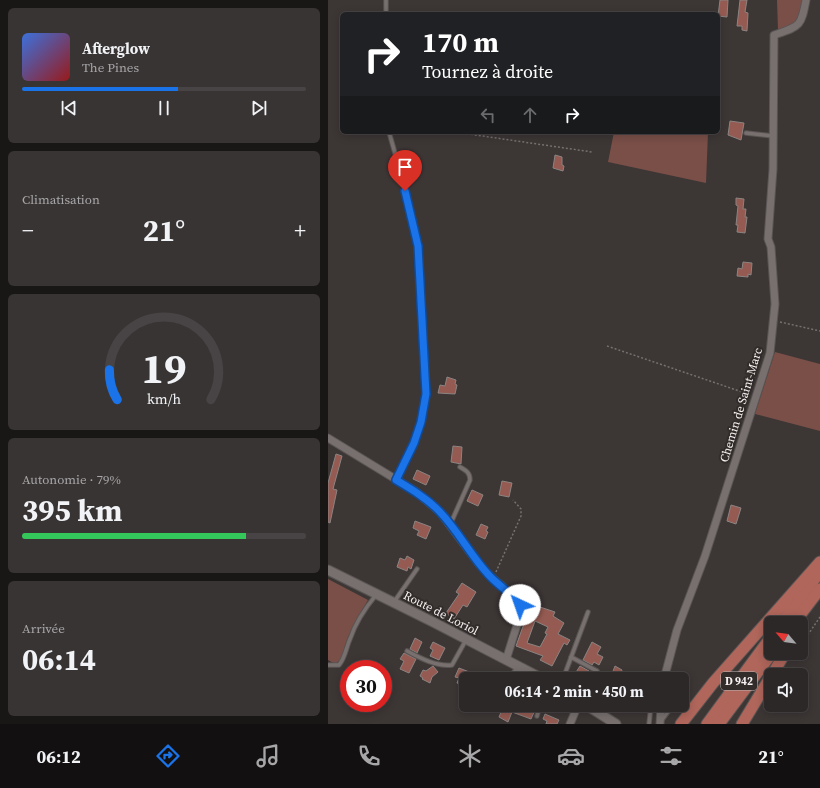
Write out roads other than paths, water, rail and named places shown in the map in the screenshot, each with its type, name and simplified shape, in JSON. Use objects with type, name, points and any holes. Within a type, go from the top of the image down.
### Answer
[{"type":"highway","name":"D 942","points":[[681,724],[713,683],[820,562]]},
{"type":"highway","points":[[786,616],[820,572]]},
{"type":"highway","points":[[799,616],[820,589]]},
{"type":"highway","points":[[808,616],[820,597]]},
{"type":"highway","name":"D 942","points":[[707,724],[764,647]]},
{"type":"highway","name":"D 942","points":[[719,724],[767,660]]},
{"type":"highway","name":"D 942","points":[[742,724],[764,688]]},
{"type":"street","name":"Chemin de Saint-Marc","points":[[666,672],[678,630],[707,549],[770,353],[775,304],[771,247],[768,238],[773,136],[774,35],[796,28],[803,19],[806,0]]},
{"type":"street","points":[[328,438],[415,491],[435,508],[450,525],[479,564],[494,580],[511,594],[520,605],[517,625],[506,660]]},
{"type":"street","name":"Route de Loriol","points":[[328,570],[467,639],[529,672]]},
{"type":"street","points":[[570,724],[575,712]]},
{"type":"street","points":[[597,712],[616,724]]},
{"type":"street","points":[[660,724],[661,712]]},
{"type":"lane","points":[[386,0],[386,12]]},
{"type":"lane","points":[[746,133],[773,136]]},
{"type":"lane","points":[[390,134],[418,246],[426,394],[421,422],[414,443],[396,480]]},
{"type":"lane","points":[[450,525],[470,480],[470,475],[467,471],[460,467]]},
{"type":"lane","points":[[394,603],[417,569]]},
{"type":"lane","points":[[328,665],[339,666],[343,661],[350,638],[377,594]]},
{"type":"lane","points":[[566,672],[588,612]]},
{"type":"lane","points":[[407,651],[421,658],[445,666],[452,665],[467,639]]},
{"type":"lane","points":[[571,657],[596,672]]},
{"type":"lane","points":[[513,672],[518,666]]},
{"type":"lane","points":[[537,716],[538,712]]},
{"type":"lane","points":[[649,724],[650,712]]},
{"type":"lane","points":[[660,724],[668,712]]}]
